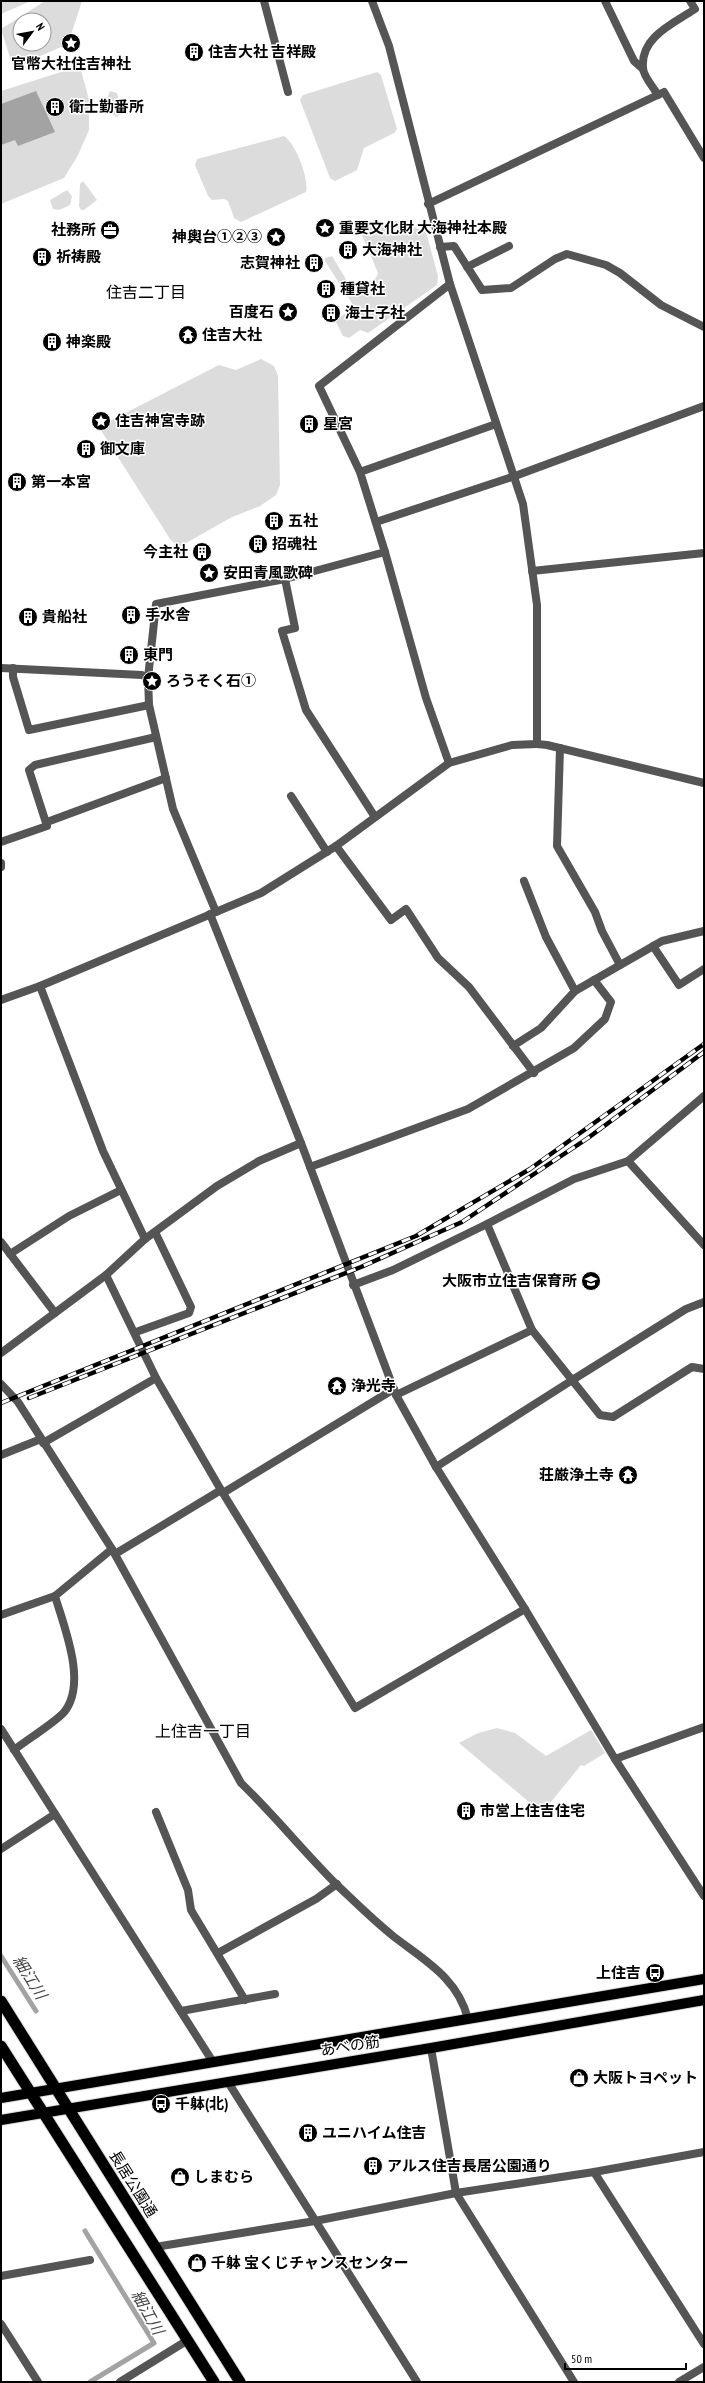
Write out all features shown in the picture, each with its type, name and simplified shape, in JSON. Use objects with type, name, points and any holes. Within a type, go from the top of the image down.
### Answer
[{"type":"highway","name":"長居公園通","points":[[1,2001],[58,2089],[68,2109],[240,2382]]},
{"type":"highway","points":[[1,2046],[45,2113],[214,2382]]},
{"type":"main road","name":"あべの筋","points":[[1,2098],[704,1979]]},
{"type":"main road","name":"あべの筋","points":[[1,2120],[430,2048],[704,2000]]},
{"type":"street","points":[[264,1],[288,92]]},
{"type":"street","points":[[372,1],[389,46],[428,204],[450,284],[496,424],[515,476],[523,504],[538,605],[537,744]]},
{"type":"street","points":[[605,1],[634,61],[642,69],[658,95]]},
{"type":"street","points":[[642,69],[645,50],[659,32],[695,9],[690,1]]},
{"type":"street","points":[[428,204],[664,92],[704,158]]},
{"type":"street","points":[[440,248],[454,246],[482,290],[511,288],[555,258],[567,254],[579,256],[615,271],[661,305],[704,327]]},
{"type":"street","points":[[467,267],[509,246]]},
{"type":"street","points":[[449,763],[426,698],[385,552],[360,472],[318,386],[450,284]]},
{"type":"street","points":[[376,522],[515,476],[704,406]]},
{"type":"street","points":[[360,472],[496,424]]},
{"type":"street","points":[[385,552],[285,579],[156,604],[148,678],[149,704],[173,809],[395,1392],[436,1467],[525,1609],[615,1759],[704,1896]]},
{"type":"street","points":[[532,571],[704,553]]},
{"type":"street","points":[[285,579],[294,628],[282,631],[306,710],[375,817]]},
{"type":"street","points":[[1,668],[142,675],[148,678]]},
{"type":"street","points":[[13,668],[13,677],[29,730],[149,704]]},
{"type":"street","points":[[1,842],[47,826],[47,822],[29,770],[35,765],[156,737]]},
{"type":"street","points":[[1,1000],[40,986],[261,893],[336,846],[449,763],[512,745],[537,744],[560,748],[704,783]]},
{"type":"street","points":[[560,748],[557,846],[595,912],[602,931],[620,965]]},
{"type":"street","points":[[47,822],[166,778]]},
{"type":"street","points":[[291,796],[327,852]]},
{"type":"street","points":[[336,846],[391,920],[406,909],[438,958],[470,988],[534,1073]]},
{"type":"street","points":[[524,881],[546,937],[575,991]]},
{"type":"street","points":[[513,1046],[541,1028],[575,991],[653,946],[662,942],[703,933]]},
{"type":"street","points":[[653,946],[679,985],[704,969]]},
{"type":"street","points":[[310,1167],[468,1108],[534,1073],[574,1048],[605,1019],[611,1002],[594,980]]},
{"type":"street","points":[[40,986],[103,1151],[145,1238]]},
{"type":"street","points":[[353,1285],[393,1270],[488,1224],[574,1179],[628,1161],[704,1096]]},
{"type":"street","points":[[1,1353],[106,1275],[145,1238],[217,1186],[259,1161],[301,1143]]},
{"type":"street","points":[[628,1161],[704,1245]]},
{"type":"street","points":[[10,1254],[69,1216],[122,1190]]},
{"type":"street","points":[[488,1224],[532,1330],[574,1379],[600,1415],[613,1417],[692,1367],[704,1369]]},
{"type":"street","points":[[136,1332],[189,1313],[191,1307],[155,1232]]},
{"type":"street","points":[[1,1242],[54,1313]]},
{"type":"street","points":[[106,1275],[136,1332],[156,1378],[222,1491],[356,1708],[525,1609]]},
{"type":"street","points":[[436,1467],[686,1309],[704,1302]]},
{"type":"street","points":[[1,1615],[55,1596],[114,1552],[395,1392],[532,1330]]},
{"type":"street","points":[[1,1455],[42,1441],[156,1378]]},
{"type":"street","points":[[1,1384],[18,1402],[114,1552],[241,1784],[270,1811],[337,1884],[377,1923],[437,1968],[454,1987],[465,2006],[468,2019]]},
{"type":"street","points":[[14,1750],[65,1711],[75,1686],[70,1644],[55,1596]]},
{"type":"street","points":[[615,1759],[704,1728]]},
{"type":"street","points":[[1,1729],[213,2062]]},
{"type":"street","points":[[156,1812],[188,1890],[191,1910],[245,2000]]},
{"type":"street","points":[[1,1849],[55,1814]]},
{"type":"street","points":[[218,1953],[316,1899],[337,1884]]},
{"type":"street","points":[[181,2012],[275,1994]]},
{"type":"street","points":[[430,2048],[456,2194],[574,2382]]},
{"type":"street","points":[[228,2082],[416,2382]]},
{"type":"street","points":[[154,2246],[315,2221],[456,2194],[594,2172],[704,2152]]},
{"type":"street","points":[[594,2172],[704,2344]]},
{"type":"street","points":[[1,2276],[90,2260]]},
{"type":"street","points":[[1,2324],[38,2382]]},
{"type":"street","points":[[120,2382],[188,2340]]},
{"type":"street","points":[[679,2382],[704,2367]]},
{"type":"shaded area","points":[[1,1],[31,1],[1,14]]},
{"type":"shaded area","points":[[45,1],[82,1],[68,44],[52,51],[52,12],[28,12]]},
{"type":"shaded area","points":[[12,22],[12,52],[49,52],[17,66],[12,64],[1,29]]},
{"type":"shaded area","points":[[80,66],[89,100],[89,130],[78,155],[64,178],[1,204],[1,91]]},
{"type":"shaded area","points":[[377,72],[381,75],[397,129],[394,133],[364,148],[357,170],[335,181],[330,178],[300,100],[303,95]]},
{"type":"shaded area","points":[[36,91],[55,132],[18,146],[15,140],[1,145],[1,104]]},
{"type":"shaded area","points":[[110,91],[117,93],[122,111],[122,114],[116,117],[109,109],[108,105],[108,94]]},
{"type":"shaded area","points":[[284,136],[293,146],[301,162],[306,178],[306,192],[241,222],[234,218],[228,201],[224,199],[212,200],[208,196],[195,165],[197,159]]},
{"type":"shaded area","points":[[83,181],[97,200],[84,210],[81,210],[79,206],[80,184]]},
{"type":"shaded area","points":[[67,190],[72,196],[70,205],[59,210],[53,209],[50,200]]},
{"type":"shaded area","points":[[393,221],[399,221],[426,232],[438,276],[437,285],[368,333],[360,330],[349,338],[343,336],[335,320],[351,310],[353,305],[325,261],[325,258],[332,256],[350,286],[354,289],[376,278],[378,273],[362,235],[365,228]]},
{"type":"shaded area","points":[[261,359],[274,366],[278,376],[280,485],[276,495],[260,506],[230,518],[179,547],[170,539],[100,429],[100,426],[219,365],[236,370]]},
{"type":"shaded area","points":[[497,1728],[515,1733],[546,1756],[591,1730],[605,1753],[584,1766],[581,1765],[542,1813],[459,1743],[478,1733]]},
{"type":"waterway","name":"細江川","points":[[1,1956],[36,2011]]},
{"type":"waterway","name":"細江川","points":[[85,2231],[154,2343],[90,2382]]},
{"type":"railway","points":[[1,1403],[416,1236],[530,1169],[704,1044]]},
{"type":"railway","points":[[29,1398],[361,1267],[462,1222],[588,1138],[704,1052]]},
{"type":"place","name":"官幣大社住吉神社","points":[[71,43]]},
{"type":"place","name":"住吉大社 吉祥殿","points":[[194,52]]},
{"type":"place","name":"衛士勤番所","points":[[55,107]]},
{"type":"place","name":"重要文化財 大海神社本殿","points":[[325,228]]},
{"type":"place","name":"社務所","points":[[110,230]]},
{"type":"place","name":"神輿台①②③","points":[[276,237]]},
{"type":"place","name":"大海神社","points":[[348,250]]},
{"type":"place","name":"祈祷殿","points":[[42,257]]},
{"type":"place","name":"志賀神社","points":[[314,263]]},
{"type":"place","name":"種貸社","points":[[326,289]]},
{"type":"place","name":"百度石","points":[[288,312]]},
{"type":"place","name":"海士子社","points":[[331,313]]},
{"type":"place","name":"住吉大社","points":[[188,335]]},
{"type":"place","name":"神楽殿","points":[[52,342]]},
{"type":"place","name":"住吉神宮寺跡","points":[[101,421]]},
{"type":"place","name":"星宮","points":[[309,424]]},
{"type":"place","name":"御文庫","points":[[86,449]]},
{"type":"place","name":"第一本宮","points":[[17,482]]},
{"type":"place","name":"五社","points":[[274,521]]},
{"type":"place","name":"招魂社","points":[[258,544]]},
{"type":"place","name":"今主社","points":[[202,552]]},
{"type":"place","name":"安田青風歌碑","points":[[209,573]]},
{"type":"place","name":"手水舎","points":[[131,615]]},
{"type":"place","name":"貴船社","points":[[28,617]]},
{"type":"place","name":"東門","points":[[129,655]]},
{"type":"place","name":"ろうそく石①","points":[[152,681]]},
{"type":"place","name":"大阪市立住吉保育所","points":[[591,1281]]},
{"type":"place","name":"浄光寺","points":[[337,1386]]},
{"type":"place","name":"荘厳浄土寺","points":[[628,1475]]},
{"type":"place","name":"市営上住吉住宅","points":[[466,1811]]},
{"type":"place","name":"上住吉","points":[[655,1973]]},
{"type":"place","name":"大阪トヨペット","points":[[579,2078]]},
{"type":"place","name":"千躰(北)","points":[[161,2104]]},
{"type":"place","name":"ユニハイム住吉","points":[[308,2133]]},
{"type":"place","name":"アルス住吉長居公園通り","points":[[373,2166]]},
{"type":"place","name":"しまむら","points":[[180,2177]]},
{"type":"place","name":"千躰 宝くじチャンスセンター","points":[[197,2263]]},
{"type":"district","name":"住吉二丁目","points":[[146,292]]},
{"type":"district","name":"上住吉一丁目","points":[[203,1731]]}]
